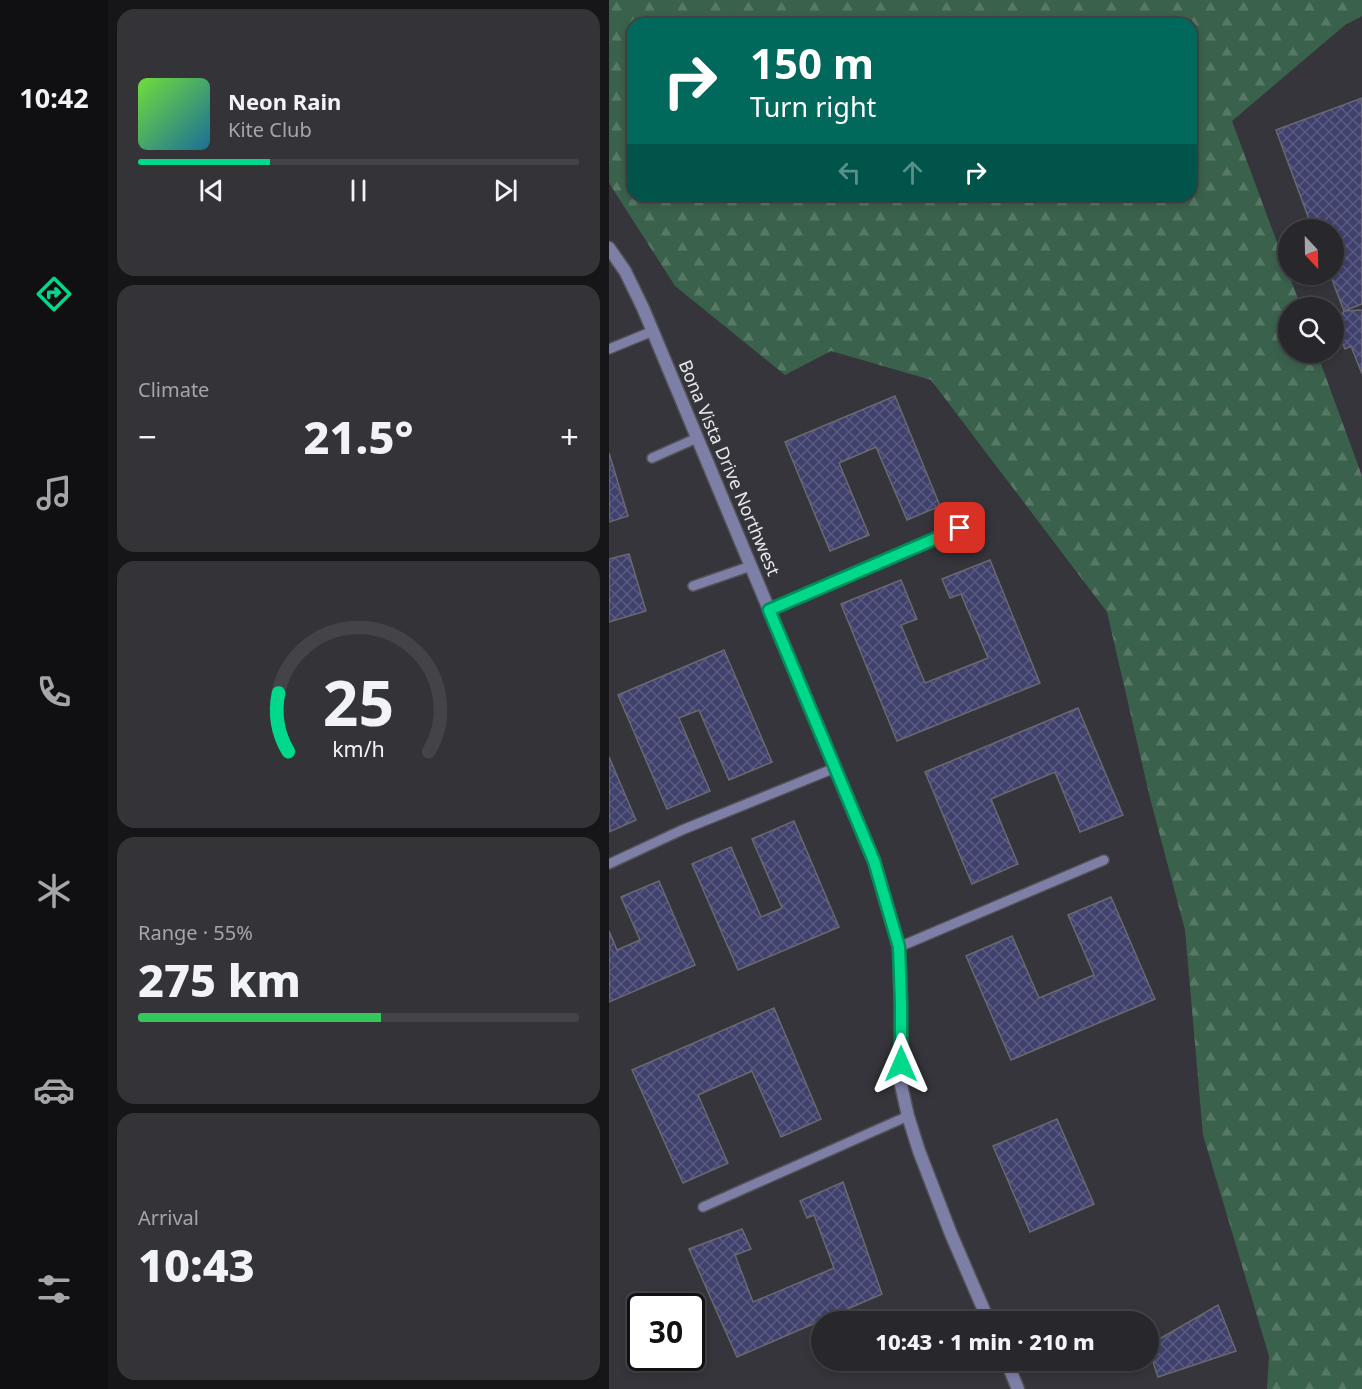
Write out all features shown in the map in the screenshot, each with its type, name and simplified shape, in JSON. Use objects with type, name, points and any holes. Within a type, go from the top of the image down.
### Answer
[{"type":"street","name":"Bona Vista Drive Northwest","points":[[609,248],[625,271],[653,331],[874,861],[899,947],[901,1085],[908,1116],[951,1234],[984,1311]]},
{"type":"street","points":[[1011,1371],[1018,1389]]},
{"type":"lane","points":[[609,349],[653,331]]},
{"type":"lane","points":[[652,458],[697,438]]},
{"type":"lane","points":[[769,610],[960,528]]},
{"type":"lane","points":[[693,586],[751,566]]},
{"type":"lane","points":[[609,864],[682,830],[835,768]]},
{"type":"lane","points":[[899,947],[1104,860]]},
{"type":"lane","points":[[703,1207],[908,1116]]},
{"type":"green space","points":[[609,0],[1362,0],[1362,16],[1345,25],[1232,121],[1278,245],[1278,285],[1293,285],[1297,297],[1278,297],[1278,363],[1321,363],[1362,476],[1362,1389],[1267,1389],[1269,1356],[1203,1135],[1185,930],[1150,798],[1107,612],[931,380],[831,351],[785,375],[675,286],[609,183]]},
{"type":"building","points":[[1362,98],[1362,304],[1344,311],[1344,297],[1339,297],[1334,285],[1344,285],[1344,219],[1309,219],[1276,130]]},
{"type":"building","points":[[1344,311],[1362,311],[1362,374],[1351,346],[1345,349],[1344,347]]},
{"type":"building","points":[[895,396],[940,506],[907,520],[876,447],[839,463],[869,535],[830,551],[785,442]]},
{"type":"building","points":[[609,453],[628,516],[609,522]]},
{"type":"building","points":[[629,554],[646,611],[609,622],[609,559]]},
{"type":"building","points":[[990,560],[1040,683],[897,741],[841,604],[901,580],[917,619],[901,625],[925,683],[988,658],[961,594],[950,598],[942,579]]},
{"type":"building","points":[[724,650],[772,762],[729,780],[699,710],[679,718],[710,791],[667,809],[618,695]]},
{"type":"building","points":[[1078,708],[1123,815],[1080,832],[1055,772],[991,799],[1018,864],[972,884],[925,772]]},
{"type":"building","points":[[609,757],[636,820],[609,832]]},
{"type":"building","points":[[794,821],[839,927],[738,970],[692,864],[731,847],[761,917],[782,908],[752,839]]},
{"type":"building","points":[[659,881],[695,965],[609,1002],[609,931],[617,950],[640,940],[621,897]]},
{"type":"building","points":[[1111,897],[1155,999],[1011,1060],[966,956],[1012,936],[1039,998],[1094,975],[1068,915]]},
{"type":"building","points":[[774,1008],[821,1119],[781,1137],[752,1071],[698,1095],[728,1163],[683,1183],[632,1070]]},
{"type":"building","points":[[1057,1119],[1094,1204],[1030,1232],[993,1146]]},
{"type":"building","points":[[843,1182],[882,1294],[843,1311],[811,1311],[811,1325],[737,1357],[689,1249],[742,1229],[751,1249],[735,1255],[753,1302],[834,1268],[814,1215],[807,1218],[800,1201]]},
{"type":"building","points":[[1218,1305],[1236,1351],[1158,1377],[1156,1371],[1159,1371],[1159,1339]]},
{"type":"route","points":[[901,1064],[899,947],[885,896],[874,861],[769,610],[960,528]]}]
